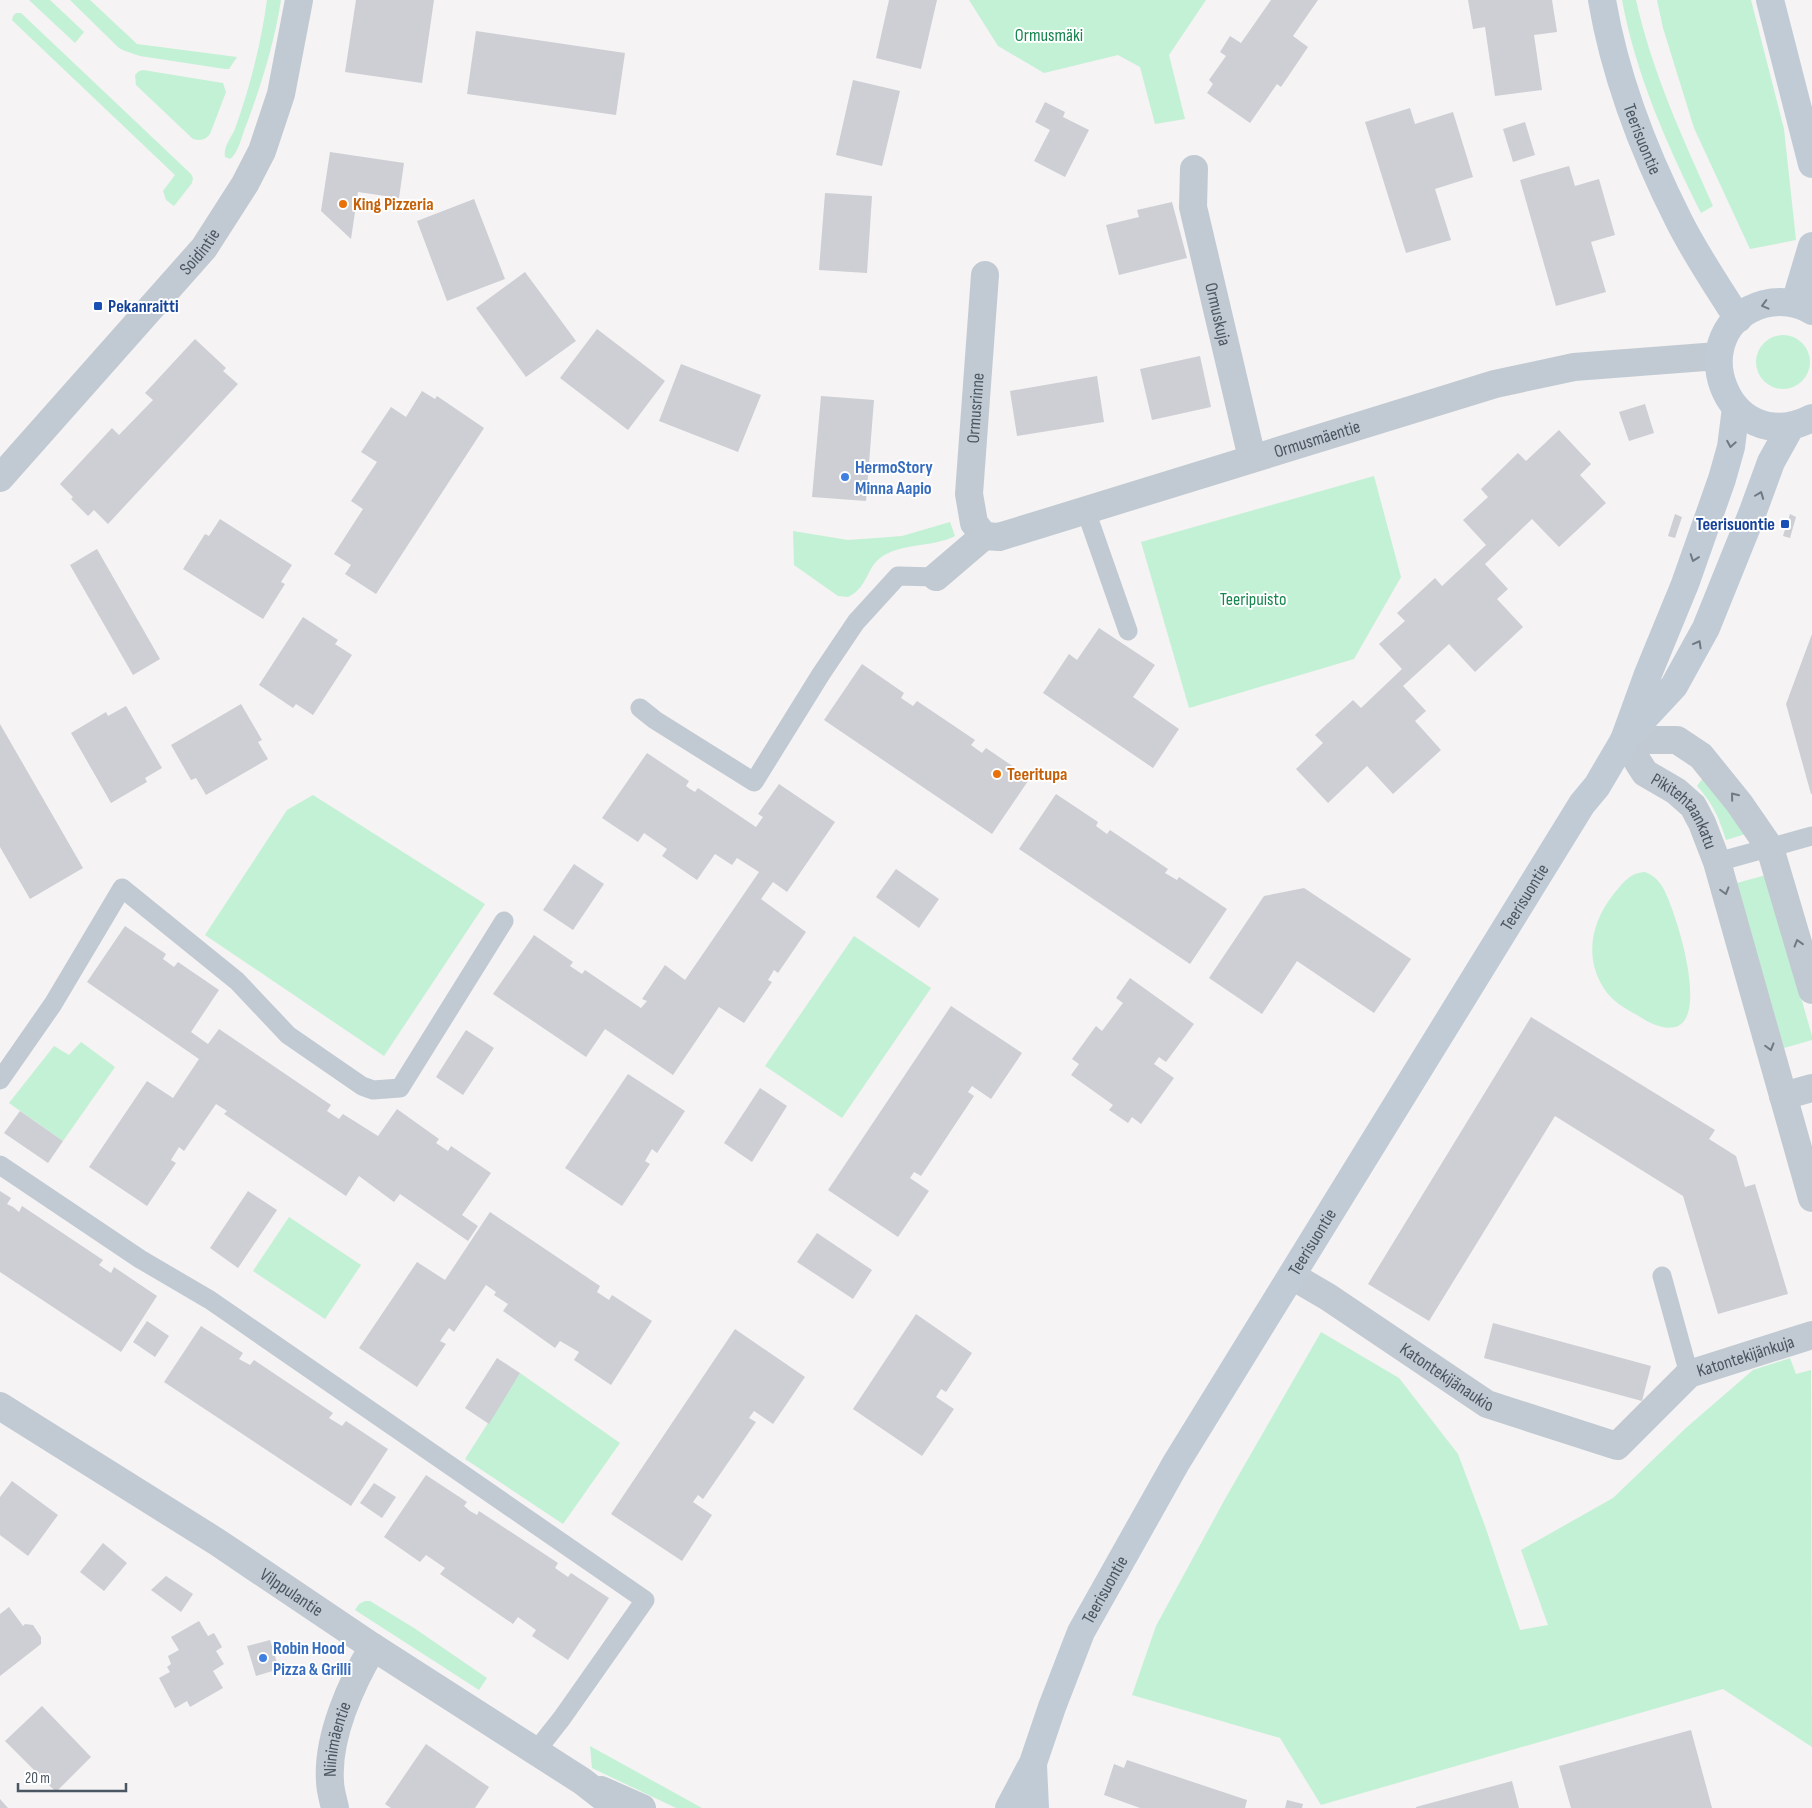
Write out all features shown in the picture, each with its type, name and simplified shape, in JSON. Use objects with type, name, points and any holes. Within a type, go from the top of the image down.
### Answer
[{"type":"main road","name":"Teerisuontie","points":[[1602,0],[1621,82],[1649,157],[1680,223],[1738,319]]},
{"type":"main road","points":[[1770,0],[1812,164]]},
{"type":"main road","points":[[1801,422],[1779,427],[1745,416],[1727,397],[1718,370],[1718,356],[1728,330],[1747,311],[1770,302],[1804,307],[1812,246]]},
{"type":"main road","name":"Teerisuontie","points":[[1009,1808],[1033,1763],[1081,1632],[1176,1463],[1577,812],[1598,786],[1624,740],[1648,674],[1685,584],[1722,479],[1736,408]]},
{"type":"main road","name":"Teerisuontie","points":[[1624,740],[1674,686],[1706,628],[1771,462],[1801,422]]},
{"type":"main road","name":"Teerisuontie","points":[[1033,1763],[1035,1808]]},
{"type":"street","name":"Soidintie","points":[[0,478],[204,248],[245,184],[262,151],[281,94],[299,0]]},
{"type":"street","name":"Ormuskuja","points":[[1194,169],[1193,207],[1252,458]]},
{"type":"street","name":"Ormusrinne","points":[[984,536],[974,523],[969,494],[985,275]]},
{"type":"street","name":"Ormusmäentie","points":[[984,536],[999,537],[1448,398],[1512,380],[1574,367],[1718,356]]},
{"type":"street","points":[[936,577],[984,536]]},
{"type":"street","points":[[1624,740],[1677,740],[1701,756],[1739,803],[1770,848],[1812,990]]},
{"type":"street","name":"Pikitehtaankatu","points":[[1624,740],[1645,773],[1676,791],[1693,806],[1702,823],[1717,862],[1812,1198]]},
{"type":"street","points":[[1783,1096],[1812,1088]]},
{"type":"street","name":"Katontekijänaukio","points":[[1292,1276],[1328,1297],[1487,1404],[1617,1446]]},
{"type":"street","name":"Katontekijänkuja","points":[[1617,1446],[1689,1374],[1812,1335]]},
{"type":"street","name":"Vilppulantie","points":[[0,1406],[216,1542],[582,1781],[617,1808]]},
{"type":"street","name":"Niinimäentie","points":[[334,1808],[330,1781],[332,1751],[343,1707],[373,1646]]},
{"type":"street","name":"Vilppulantie","points":[[582,1781],[642,1808]]},
{"type":"lane","points":[[1086,510],[1128,631]]},
{"type":"lane","points":[[640,708],[655,720],[754,782],[821,674],[856,622],[898,576],[936,577]]},
{"type":"lane","points":[[1717,862],[1812,836]]},
{"type":"lane","points":[[0,1080],[53,1004],[122,888],[237,981],[288,1036],[362,1086],[374,1090],[400,1088],[504,921]]},
{"type":"lane","points":[[0,1165],[140,1259],[210,1300],[645,1600],[536,1752]]},
{"type":"lane","points":[[1662,1276],[1689,1374]]},
{"type":"green space","points":[[29,0],[50,0],[84,32],[75,43]]},
{"type":"green space","points":[[70,0],[90,0],[137,44],[237,57],[229,69],[225,69],[140,56],[125,51],[119,48]]},
{"type":"green space","points":[[267,0],[281,0],[275,34],[250,115],[237,150],[230,159],[225,157],[225,150],[235,129],[250,81],[262,33]]},
{"type":"green space","name":"Ormusmäki","points":[[969,0],[1206,0],[1169,55],[1185,119],[1155,124],[1140,67],[1118,55],[1044,73],[998,46]]},
{"type":"green space","points":[[1622,0],[1636,0],[1659,79],[1713,206],[1701,213],[1676,162],[1654,109],[1635,55]]},
{"type":"green space","points":[[1657,0],[1751,0],[1784,129],[1796,240],[1750,249],[1694,128],[1663,28]]},
{"type":"green space","points":[[16,13],[21,13],[191,174],[193,178],[192,183],[174,206],[166,200],[163,191],[175,175],[12,20]]},
{"type":"green space","points":[[143,70],[223,83],[226,92],[210,134],[205,139],[193,139],[136,85],[135,75]]},
{"type":"green space","points":[[1778,335],[1788,335],[1798,339],[1806,347],[1810,362],[1806,377],[1798,385],[1788,389],[1778,389],[1768,385],[1760,377],[1756,367],[1756,357],[1760,347],[1768,339]]},
{"type":"green space","name":"Teeripuisto","points":[[1374,476],[1401,577],[1354,659],[1189,708],[1141,542]]},
{"type":"green space","points":[[950,522],[955,536],[946,540],[907,547],[880,558],[875,562],[855,593],[848,597],[838,596],[794,565],[793,531],[848,540],[902,536]]},
{"type":"green space","points":[[1703,778],[1749,833],[1726,840],[1715,811],[1697,786]]},
{"type":"green space","points":[[313,795],[485,904],[384,1056],[205,935],[287,810]]},
{"type":"green space","points":[[1645,872],[1658,881],[1668,898],[1681,936],[1690,981],[1690,1001],[1686,1017],[1678,1026],[1669,1028],[1650,1022],[1615,1001],[1600,982],[1593,956],[1592,943],[1599,918],[1605,906],[1627,879],[1635,874]]},
{"type":"green space","points":[[1766,875],[1812,1036],[1812,1040],[1784,1048],[1737,883]]},
{"type":"green space","points":[[854,936],[931,988],[842,1118],[765,1066]]},
{"type":"green space","points":[[81,1042],[115,1067],[63,1141],[9,1103],[54,1046],[69,1055]]},
{"type":"green space","points":[[289,1217],[361,1265],[325,1319],[253,1271]]},
{"type":"green space","points":[[1321,1332],[1399,1378],[1458,1454],[1485,1526],[1520,1630],[1548,1625],[1521,1550],[1613,1498],[1687,1427],[1753,1370],[1790,1358],[1796,1374],[1811,1370],[1812,1747],[1723,1689],[1321,1805],[1280,1738],[1132,1695],[1156,1626],[1225,1499]]},
{"type":"green space","points":[[520,1373],[620,1443],[563,1524],[465,1459]]},
{"type":"green space","points":[[370,1601],[414,1628],[487,1678],[479,1690],[355,1610],[359,1604]]},
{"type":"green space","points":[[590,1746],[702,1808],[676,1808],[592,1768]]},
{"type":"building","points":[[356,0],[434,0],[422,83],[345,72]]},
{"type":"building","points":[[889,0],[937,0],[921,69],[876,58]]},
{"type":"building","points":[[1271,0],[1318,0],[1293,36],[1308,47],[1281,87],[1277,84],[1250,123],[1207,93],[1213,84],[1209,80],[1226,56],[1220,52],[1230,36],[1241,43]]},
{"type":"building","points":[[1468,0],[1552,0],[1557,32],[1534,35],[1542,90],[1495,96],[1485,27],[1473,29]]},
{"type":"building","points":[[476,31],[625,53],[616,115],[467,94]]},
{"type":"building","points":[[853,80],[900,91],[882,166],[836,155]]},
{"type":"building","points":[[1045,102],[1065,112],[1063,117],[1089,130],[1065,177],[1034,161],[1050,130],[1035,122]]},
{"type":"building","points":[[1410,108],[1415,124],[1453,112],[1473,177],[1435,189],[1451,240],[1406,253],[1365,122]]},
{"type":"building","points":[[1525,122],[1535,155],[1513,162],[1503,129]]},
{"type":"building","points":[[330,152],[404,163],[399,198],[358,192],[351,239],[321,211]]},
{"type":"building","points":[[1569,166],[1575,186],[1599,179],[1615,235],[1591,242],[1606,292],[1556,306],[1520,180]]},
{"type":"building","points":[[825,193],[872,196],[867,273],[819,270]]},
{"type":"building","points":[[474,199],[505,279],[447,301],[417,221]]},
{"type":"building","points":[[1172,202],[1187,258],[1119,275],[1106,225],[1139,217],[1137,210]]},
{"type":"building","points":[[525,272],[576,341],[526,377],[476,308]]},
{"type":"building","points":[[597,329],[665,381],[628,430],[560,378]]},
{"type":"building","points":[[195,339],[226,368],[223,371],[238,384],[108,524],[94,510],[88,516],[71,499],[73,497],[60,484],[112,428],[119,435],[153,400],[145,393]]},
{"type":"building","points":[[1200,356],[1211,407],[1152,420],[1140,369]]},
{"type":"building","points":[[681,364],[761,395],[738,452],[659,421]]},
{"type":"building","points":[[1097,376],[1104,422],[1017,436],[1010,391]]},
{"type":"building","points":[[422,391],[435,399],[437,396],[484,428],[376,594],[345,574],[351,565],[334,554],[363,509],[351,501],[377,462],[361,452],[391,407],[406,417]]},
{"type":"building","points":[[821,396],[874,400],[866,501],[812,497]]},
{"type":"building","points":[[1645,404],[1654,433],[1629,441],[1619,412]]},
{"type":"building","points":[[1559,430],[1591,464],[1580,475],[1606,503],[1559,547],[1532,519],[1485,564],[1508,589],[1497,599],[1523,627],[1475,672],[1449,644],[1403,686],[1426,711],[1415,721],[1441,750],[1393,794],[1367,766],[1328,803],[1296,769],[1323,743],[1315,735],[1353,700],[1361,708],[1402,669],[1379,644],[1405,621],[1397,613],[1435,578],[1442,586],[1486,545],[1463,520],[1488,497],[1481,489],[1518,453],[1526,461]]},
{"type":"building","points":[[1675,514],[1682,517],[1675,538],[1668,536]]},
{"type":"building","points":[[1790,514],[1796,517],[1790,538],[1783,536]]},
{"type":"building","points":[[220,519],[292,565],[281,582],[285,584],[263,619],[183,569],[205,534],[209,536]]},
{"type":"building","points":[[97,549],[160,659],[133,675],[70,565]]},
{"type":"building","points":[[303,617],[338,640],[335,644],[352,655],[313,715],[296,704],[293,708],[259,685]]},
{"type":"building","points":[[1099,628],[1155,665],[1133,697],[1179,729],[1153,768],[1043,693],[1069,654],[1077,660]]},
{"type":"building","points":[[1812,634],[1812,794],[1811,794],[1786,704]]},
{"type":"building","points":[[862,664],[904,693],[901,698],[913,706],[917,701],[975,740],[971,745],[982,753],[986,748],[1030,778],[992,834],[824,720]]},
{"type":"building","points":[[241,704],[262,740],[258,742],[268,759],[206,795],[196,778],[191,780],[171,745]]},
{"type":"building","points":[[126,706],[162,768],[145,778],[147,782],[111,803],[71,733],[106,712],[108,716]]},
{"type":"building","points":[[0,724],[83,868],[30,899],[0,847]]},
{"type":"building","points":[[647,753],[689,781],[686,786],[690,789],[695,792],[698,788],[756,827],[763,817],[758,814],[779,784],[835,822],[787,892],[773,882],[761,899],[806,932],[778,973],[774,970],[768,980],[772,982],[744,1023],[719,1007],[673,1075],[605,1029],[586,1057],[493,994],[534,935],[573,962],[570,966],[582,974],[585,970],[641,1008],[647,1001],[642,999],[665,965],[685,980],[759,872],[737,858],[732,865],[715,854],[697,880],[662,856],[667,849],[644,833],[638,842],[602,818]]},
{"type":"building","points":[[1056,794],[1098,822],[1096,826],[1107,834],[1110,830],[1168,869],[1165,873],[1177,880],[1179,877],[1227,909],[1190,964],[1019,849]]},
{"type":"building","points":[[574,864],[604,884],[573,930],[543,910]]},
{"type":"building","points":[[896,869],[939,899],[919,928],[876,897]]},
{"type":"building","points":[[1304,888],[1411,959],[1374,1013],[1297,961],[1262,1014],[1209,978],[1264,896]]},
{"type":"building","points":[[125,926],[166,954],[163,959],[174,967],[178,962],[219,990],[191,1032],[208,1044],[219,1029],[331,1105],[327,1111],[339,1119],[343,1114],[378,1136],[397,1109],[439,1139],[436,1143],[448,1151],[451,1146],[491,1173],[462,1215],[478,1226],[468,1241],[400,1194],[394,1202],[359,1176],[346,1196],[224,1114],[227,1111],[216,1104],[184,1151],[179,1147],[171,1160],[176,1163],[147,1206],[89,1167],[147,1081],[173,1098],[199,1059],[87,982]]},
{"type":"building","points":[[1130,978],[1194,1024],[1166,1062],[1159,1057],[1154,1064],[1174,1078],[1141,1124],[1132,1117],[1128,1123],[1109,1110],[1113,1105],[1071,1075],[1079,1064],[1072,1059],[1096,1026],[1102,1031],[1123,1003],[1116,998]]},
{"type":"building","points":[[951,1006],[1022,1053],[991,1099],[972,1086],[968,1092],[974,1096],[921,1176],[914,1172],[910,1178],[929,1191],[898,1237],[828,1190]]},
{"type":"building","points":[[1531,1017],[1715,1130],[1709,1139],[1736,1156],[1745,1187],[1755,1184],[1788,1294],[1718,1314],[1683,1196],[1555,1116],[1429,1321],[1368,1284]]},
{"type":"building","points":[[466,1030],[494,1048],[463,1095],[436,1077]]},
{"type":"building","points":[[628,1074],[685,1111],[657,1153],[652,1149],[645,1161],[650,1164],[622,1206],[565,1168]]},
{"type":"building","points":[[760,1088],[787,1106],[752,1162],[724,1143]]},
{"type":"building","points":[[20,1111],[63,1141],[48,1163],[4,1133]]},
{"type":"building","points":[[0,1191],[11,1198],[7,1204],[19,1212],[22,1206],[103,1260],[99,1265],[111,1273],[114,1267],[157,1296],[121,1352],[0,1272]]},
{"type":"building","points":[[248,1191],[277,1210],[238,1268],[210,1248]]},
{"type":"building","points":[[490,1212],[600,1286],[597,1292],[609,1300],[612,1295],[652,1321],[611,1385],[574,1360],[579,1352],[560,1341],[555,1348],[503,1311],[508,1304],[494,1295],[496,1292],[486,1285],[454,1332],[449,1328],[440,1341],[446,1344],[417,1387],[359,1348],[417,1262],[445,1280]]},
{"type":"building","points":[[817,1233],[872,1270],[853,1299],[797,1262]]},
{"type":"building","points":[[916,1314],[972,1353],[946,1392],[941,1389],[936,1397],[954,1409],[922,1456],[853,1409]]},
{"type":"building","points":[[147,1321],[169,1336],[155,1357],[133,1342]]},
{"type":"building","points":[[1493,1323],[1651,1366],[1642,1401],[1484,1358]]},
{"type":"building","points":[[201,1326],[243,1353],[239,1359],[250,1365],[254,1360],[333,1413],[329,1418],[342,1426],[346,1421],[388,1449],[351,1506],[164,1382]]},
{"type":"building","points":[[735,1329],[805,1377],[773,1424],[754,1411],[749,1418],[756,1422],[703,1499],[698,1495],[693,1502],[712,1515],[682,1561],[611,1514]]},
{"type":"building","points":[[497,1358],[520,1373],[489,1424],[465,1408]]},
{"type":"building","points":[[426,1475],[467,1502],[464,1506],[470,1511],[477,1515],[479,1511],[558,1563],[555,1568],[568,1577],[571,1573],[609,1598],[568,1660],[532,1636],[536,1630],[518,1617],[513,1624],[440,1574],[445,1568],[426,1555],[420,1562],[384,1537]]},
{"type":"building","points":[[12,1481],[58,1515],[28,1556],[0,1535],[0,1497]]},
{"type":"building","points":[[374,1483],[396,1497],[382,1518],[360,1503]]},
{"type":"building","points":[[103,1543],[127,1563],[104,1591],[80,1572]]},
{"type":"building","points":[[166,1576],[193,1594],[181,1612],[151,1590]]},
{"type":"building","points":[[9,1607],[23,1626],[25,1624],[33,1625],[41,1637],[41,1644],[0,1676],[0,1614]]},
{"type":"building","points":[[199,1621],[208,1636],[214,1633],[222,1647],[216,1651],[224,1664],[213,1671],[223,1688],[190,1707],[187,1701],[175,1708],[159,1678],[170,1672],[167,1667],[171,1664],[168,1656],[179,1650],[171,1637]]},
{"type":"building","name":"Robin Hood Pizza & Grilli","points":[[270,1640],[279,1669],[256,1676],[247,1646]]},
{"type":"building","points":[[42,1706],[91,1757],[56,1792],[5,1741]]},
{"type":"building","points":[[1691,1730],[1712,1808],[1571,1808],[1559,1766]]},
{"type":"building","points":[[426,1744],[489,1787],[475,1808],[391,1808],[385,1804]]},
{"type":"building","points":[[1127,1760],[1247,1800],[1245,1808],[1140,1808],[1104,1795],[1114,1764],[1124,1768]]},
{"type":"building","points":[[1512,1781],[1519,1808],[1416,1808],[1416,1807]]},
{"type":"building","points":[[0,1799],[8,1808],[0,1808]]},
{"type":"building","points":[[1287,1800],[1303,1804],[1302,1808],[1285,1808]]},
{"type":"place","name":"King Pizzeria","points":[[343,204]]},
{"type":"place","name":"Pekanraitti","points":[[98,306]]},
{"type":"place","name":"HermoStory Minna Aapio","points":[[845,477]]},
{"type":"place","name":"Teerisuontie","points":[[1785,524]]},
{"type":"place","name":"Teeritupa","points":[[997,774]]},
{"type":"place","name":"Robin Hood Pizza & Grilli","points":[[263,1658]]}]
